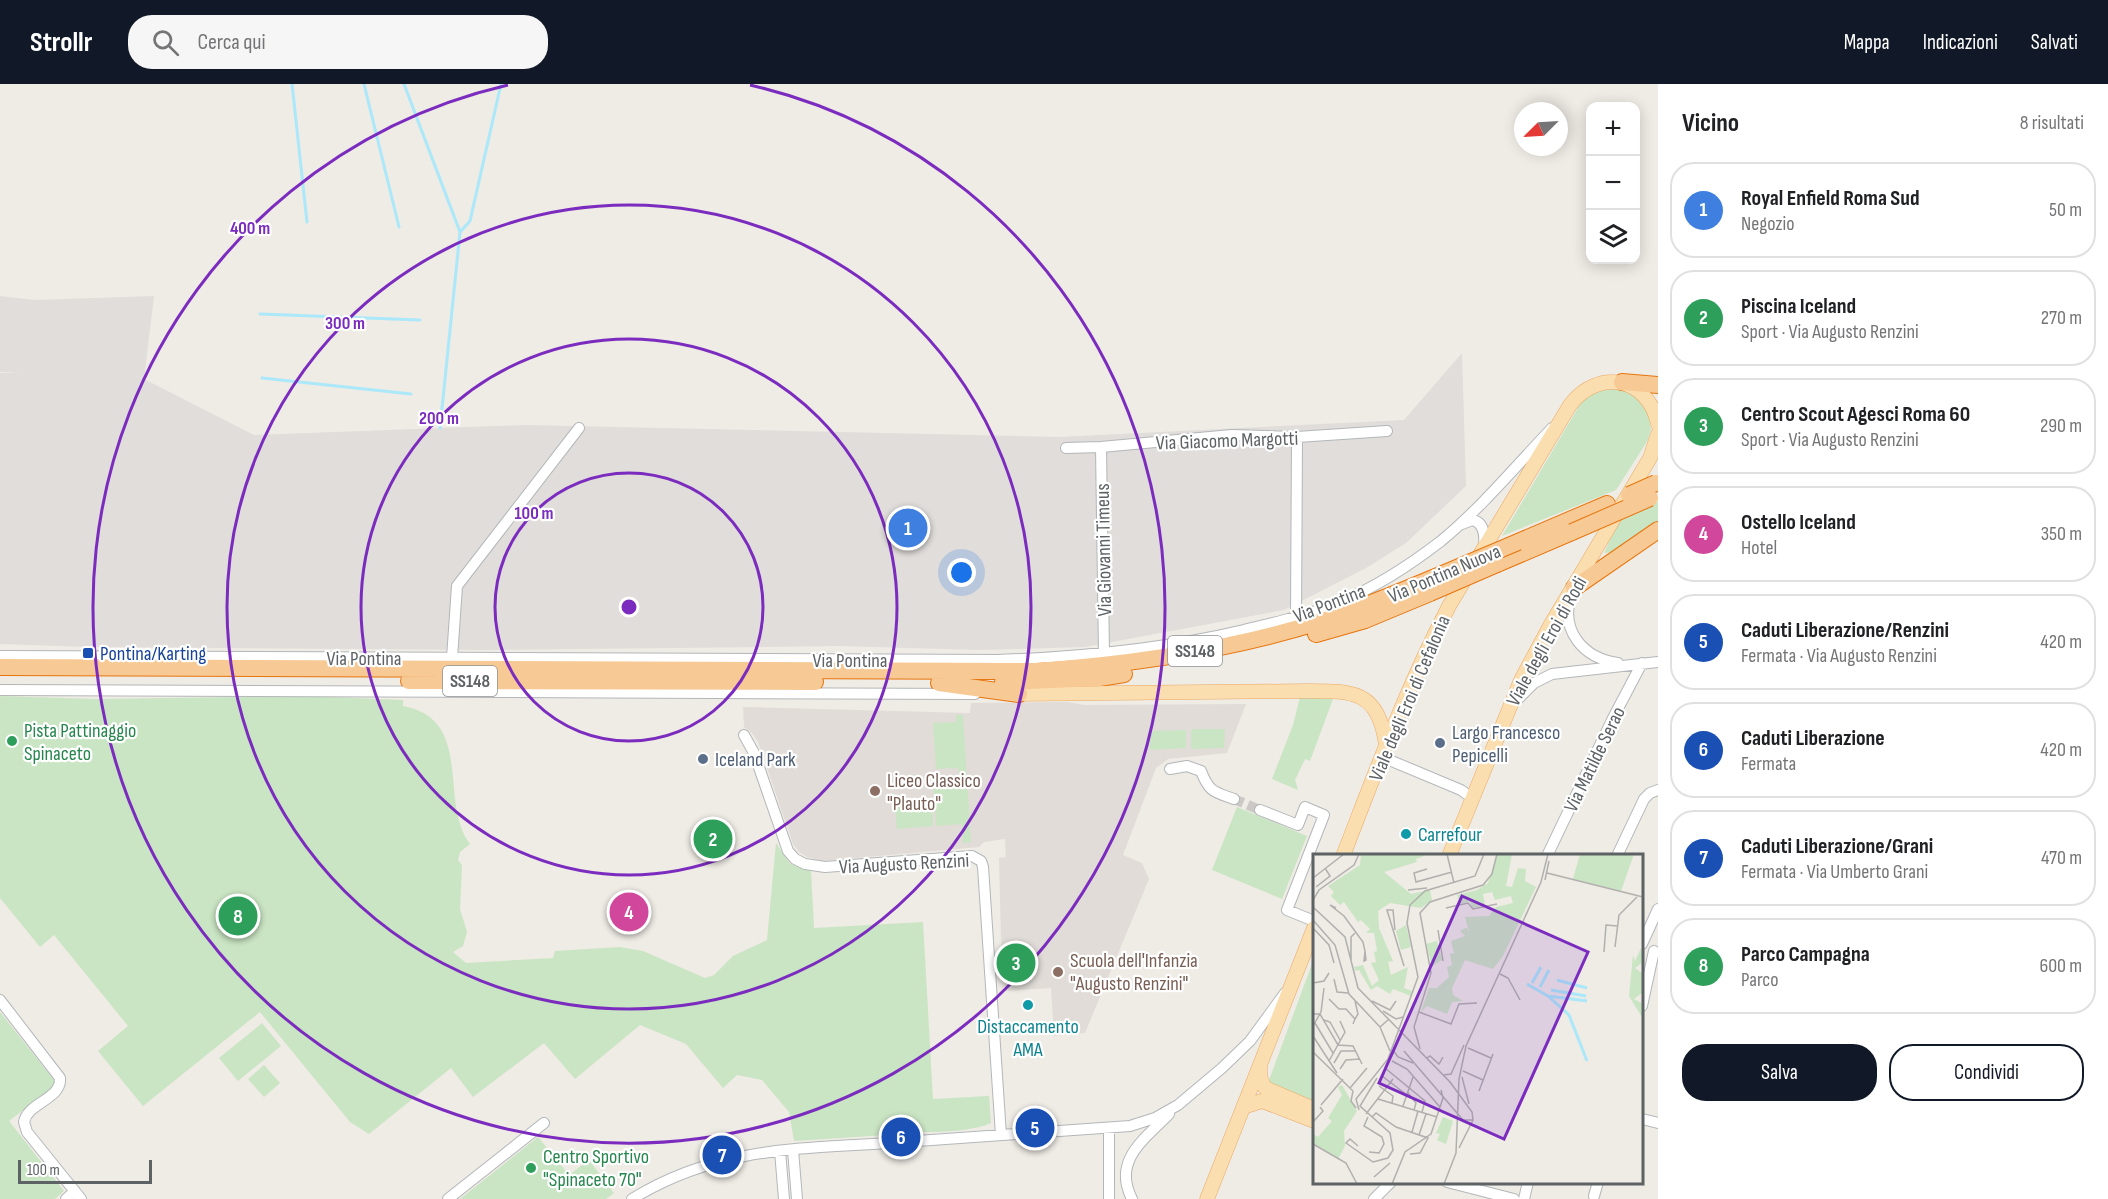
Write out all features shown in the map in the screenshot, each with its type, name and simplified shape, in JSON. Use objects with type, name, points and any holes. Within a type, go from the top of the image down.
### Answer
[{"type":"highway","points":[[1616,382],[1658,385]]},
{"type":"highway","name":"Via Pontina Nuova","points":[[939,677],[1098,666],[1161,658],[1232,645],[1324,620],[1440,575],[1607,504],[1655,490]]},
{"type":"highway","name":"Via Pontina Nuova","points":[[939,677],[1035,682],[1099,678],[1219,658],[1295,640],[1365,620],[1430,593],[1572,532],[1655,490]]},
{"type":"highway","points":[[1574,588],[1658,530]]},
{"type":"highway","name":"Via Pontina","points":[[0,668],[939,677]]},
{"type":"highway","points":[[939,677],[1019,694]]},
{"type":"highway","name":"Via Pontina","points":[[0,678],[939,677]]},
{"type":"main road","name":"Via Pontina","points":[[1558,421],[1580,394],[1591,387],[1616,382]]},
{"type":"main road","points":[[1616,382],[1644,395],[1658,423]]},
{"type":"main road","name":"Viale degli Eroi di Cefalonia","points":[[1343,854],[1416,671],[1432,637],[1558,421]]},
{"type":"main road","name":"Viale degli Eroi di Rodi","points":[[1449,854],[1523,675],[1650,458],[1658,434]]},
{"type":"main road","name":"Via Pontina","points":[[1019,694],[1306,691],[1351,693],[1374,708],[1384,731],[1384,752]]},
{"type":"main road","points":[[1207,1199],[1313,931]]},
{"type":"main road","points":[[1261,1061],[1260,1077],[1265,1088],[1313,1108]]},
{"type":"main road","points":[[1243,1107],[1262,1101],[1313,1121]]},
{"type":"street","name":"Via Pontina","points":[[0,656],[997,660],[1104,654],[1209,638],[1296,617],[1343,601],[1382,581],[1425,553],[1457,527],[1558,421]]},
{"type":"street","points":[[452,658],[457,586],[579,428]]},
{"type":"street","name":"Via Giacomo Margotti","points":[[1066,448],[1232,435],[1297,437],[1387,432]]},
{"type":"street","points":[[1296,617],[1297,437]]},
{"type":"street","name":"Via Giovanni Timeus","points":[[1101,447],[1104,654]]},
{"type":"street","points":[[1457,527],[1468,521],[1477,521],[1484,532],[1484,546]]},
{"type":"street","points":[[1574,588],[1569,601],[1569,620],[1579,643],[1596,657],[1627,664]]},
{"type":"street","points":[[1506,714],[1524,691],[1543,677],[1557,673],[1658,662]]},
{"type":"street","name":"Via Matilde Serao","points":[[1547,854],[1642,663]]},
{"type":"street","name":"Via Pontina","points":[[0,690],[1019,694]]},
{"type":"street","name":"Via Augusto Renzini","points":[[744,735],[753,753],[783,842],[795,859],[805,864],[825,867],[972,856],[981,861],[1001,1136]]},
{"type":"street","points":[[1384,752],[1461,789],[1472,798]]},
{"type":"street","points":[[1170,769],[1187,766],[1201,771],[1212,791],[1234,800]]},
{"type":"street","points":[[1617,854],[1643,800],[1658,790]]},
{"type":"street","points":[[1260,810],[1298,825],[1305,807],[1324,815],[1287,910],[1313,921]]},
{"type":"street","points":[[1643,940],[1658,909]]},
{"type":"street","points":[[1643,999],[1656,951]]},
{"type":"street","points":[[1132,1199],[1126,1181],[1126,1169],[1135,1148],[1250,1041],[1293,983]]},
{"type":"street","points":[[0,1000],[60,1078],[57,1089],[26,1114],[24,1122],[27,1132],[78,1195],[66,1199]]},
{"type":"street","points":[[632,1199],[673,1176],[730,1158],[780,1151],[1130,1126],[1155,1118],[1178,1106]]},
{"type":"street","points":[[1643,1119],[1658,1123]]},
{"type":"street","points":[[448,1199],[544,1123]]},
{"type":"street","points":[[1109,1128],[1109,1199]]},
{"type":"street","points":[[794,1150],[797,1199]]},
{"type":"street","points":[[780,1151],[784,1199]]},
{"type":"street","points":[[1374,1199],[1389,1184]]},
{"type":"street","points":[[1455,1184],[1514,1199]]},
{"type":"street","points":[[1524,1199],[1528,1184]]},
{"type":"street","points":[[1594,1196],[1597,1184]]},
{"type":"shaded area","points":[[0,296],[35,300],[154,296],[144,379],[254,435],[525,425],[1059,437],[1404,420],[1462,353],[1466,486],[1406,543],[1366,568],[1284,610],[1085,647],[980,650],[840,646],[494,650],[90,647],[0,644],[0,373],[22,373],[0,372]]},
{"type":"shaded area","points":[[1068,702],[1085,705],[1246,704],[1227,753],[1168,759],[1156,768],[1123,855],[1142,863],[1149,879],[1085,1033],[1054,1036],[1051,988],[1006,991],[1001,938],[999,858],[1006,857],[1005,839],[984,842],[979,847],[823,861],[807,857],[793,844],[758,742],[744,727],[743,707],[970,713],[971,703]]},
{"type":"green space","points":[[1603,388],[1621,388],[1640,396],[1648,412],[1651,429],[1648,440],[1616,490],[1502,536],[1582,401]]},
{"type":"green space","points":[[1658,502],[1658,521],[1614,552],[1604,553],[1618,522]]},
{"type":"green space","points":[[0,696],[95,699],[308,696],[403,700],[403,706],[425,714],[439,727],[447,744],[452,764],[456,807],[461,827],[470,844],[460,852],[458,860],[462,865],[460,909],[467,932],[463,946],[453,952],[466,963],[553,958],[555,951],[620,947],[643,951],[705,978],[714,975],[733,956],[767,940],[776,843],[790,864],[811,870],[814,928],[923,922],[933,1099],[989,1096],[991,1123],[959,1130],[901,1131],[887,1135],[794,1141],[789,1112],[762,1080],[737,1075],[723,1088],[686,1044],[640,1025],[575,1079],[544,1043],[473,1097],[451,1068],[369,1134],[350,1122],[260,1012],[143,1106],[98,1051],[128,1026],[54,935],[40,947],[0,898]]},
{"type":"green space","points":[[1300,697],[1333,699],[1310,761],[1305,759],[1295,780],[1298,790],[1272,779],[1293,725]]},
{"type":"green space","points":[[956,715],[963,715],[971,842],[963,843],[962,824],[936,826],[933,777],[959,775],[958,768],[936,769],[933,723],[956,722]]},
{"type":"green space","points":[[1191,729],[1225,729],[1224,748],[1191,749]]},
{"type":"green space","points":[[1186,730],[1186,748],[1150,750],[1150,731]]},
{"type":"green space","points":[[932,803],[933,826],[897,829],[895,806]]},
{"type":"green space","points":[[1237,807],[1307,836],[1282,899],[1212,870]]},
{"type":"green space","points":[[1312,964],[1313,1102],[1268,1083]]},
{"type":"green space","points":[[0,1012],[57,1084],[9,1121],[64,1191],[55,1199],[0,1199]]},
{"type":"green space","points":[[262,1023],[281,1046],[238,1081],[219,1058]]},
{"type":"green space","points":[[264,1065],[280,1083],[264,1097],[248,1079]]},
{"type":"green space","name":"Centro Sportivo \"Spinaceto 70\"","points":[[538,1137],[569,1175],[589,1160],[614,1193],[606,1199],[460,1199]]},
{"type":"waterway","points":[[292,84],[307,222]]},
{"type":"waterway","points":[[364,84],[399,227]]},
{"type":"waterway","points":[[404,84],[460,232],[440,428]]},
{"type":"waterway","points":[[461,231],[470,221],[501,84]]},
{"type":"waterway","points":[[260,314],[420,320]]},
{"type":"waterway","points":[[262,378],[411,394]]},
{"type":"tunnel","points":[[1234,799],[1260,810]]},
{"type":"place","name":"Royal Enfield Roma Sud","points":[[908,528]]},
{"type":"place","name":"Pontina/Karting","points":[[88,653]]},
{"type":"place","name":"Pista Pattinaggio Spinaceto","points":[[12,741]]},
{"type":"place","name":"Largo Francesco Pepicelli","points":[[1440,743]]},
{"type":"place","name":"Iceland Park","points":[[703,759]]},
{"type":"place","name":"Liceo Classico \"Plauto\"","points":[[875,791]]},
{"type":"place","name":"Carrefour","points":[[1406,834]]},
{"type":"place","name":"Piscina Iceland","points":[[713,839]]},
{"type":"place","name":"Ostello Iceland","points":[[629,912]]},
{"type":"place","name":"Parco Campagna","points":[[238,916]]},
{"type":"place","name":"Centro Scout Agesci Roma 60","points":[[1016,963]]},
{"type":"place","name":"Scuola dell'Infanzia \"Augusto Renzini\"","points":[[1058,972]]},
{"type":"place","name":"Distaccamento AMA","points":[[1028,1005]]},
{"type":"place","name":"Caduti Liberazione/Renzini","points":[[1035,1128]]},
{"type":"place","name":"Caduti Liberazione","points":[[901,1137]]},
{"type":"place","name":"Caduti Liberazione/Grani","points":[[722,1155]]},
{"type":"place","name":"Centro Sportivo \"Spinaceto 70\"","points":[[531,1168]]}]
